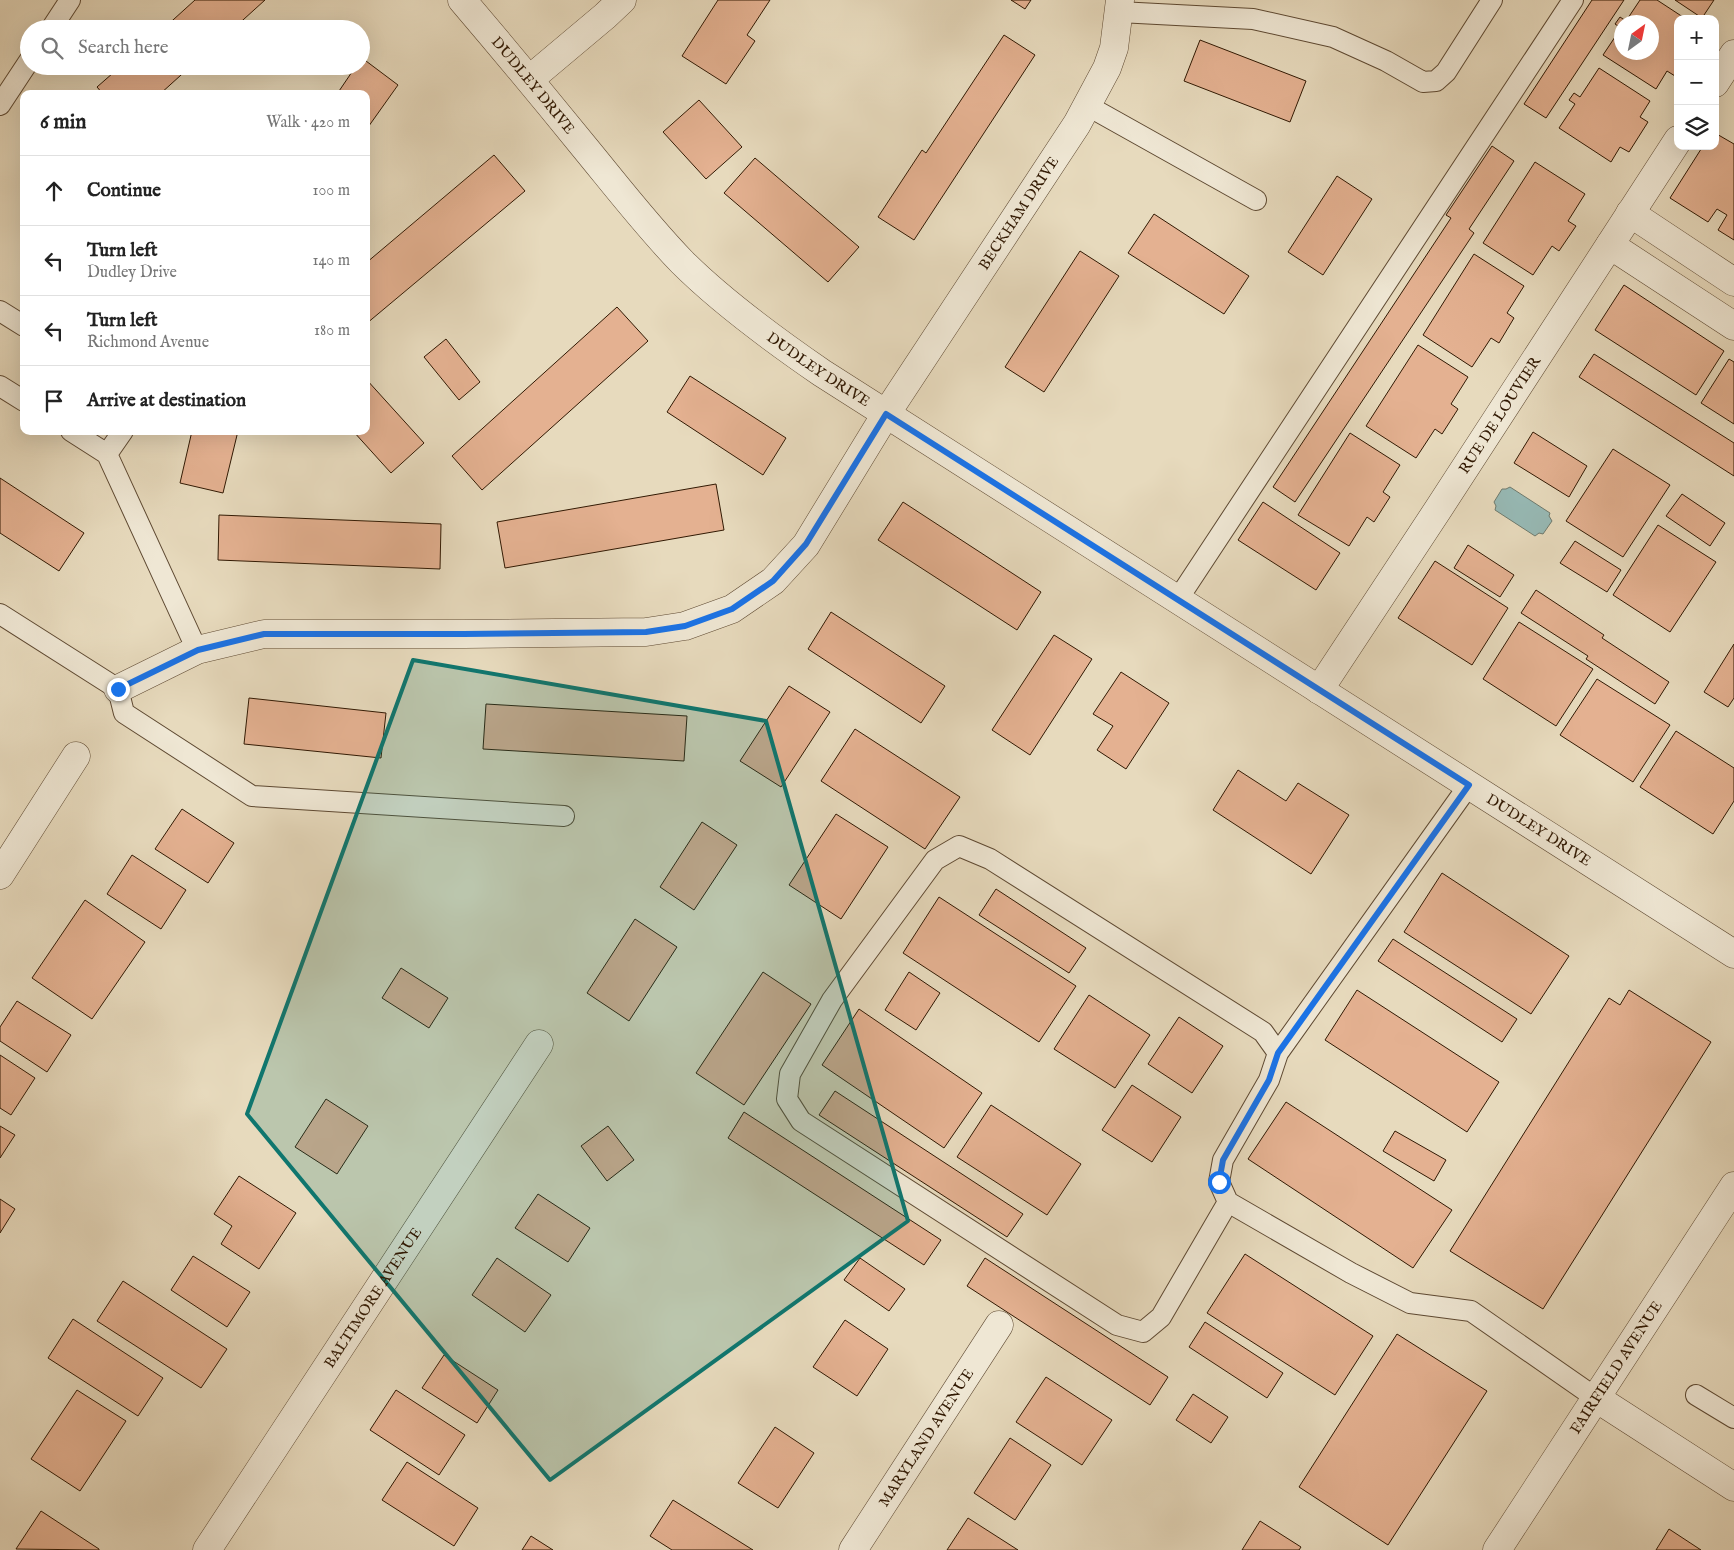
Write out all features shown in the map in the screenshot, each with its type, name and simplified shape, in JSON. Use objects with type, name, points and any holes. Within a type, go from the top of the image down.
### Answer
[{"type":"street","name":"DUDLEY DRIVE","points":[[462,0],[530,79],[642,217],[684,263],[784,348],[1734,954]]},
{"type":"street","points":[[530,79],[606,16],[622,0]]},
{"type":"street","name":"BECKHAM DRIVE","points":[[118,689],[198,650],[264,634],[646,632],[685,626],[732,609],[773,581],[806,544],[886,414],[1088,106],[1107,68],[1114,48],[1120,6]]},
{"type":"street","points":[[1719,77],[1734,54]]},
{"type":"street","name":"RUE DE LOUVIER","points":[[1319,690],[1440,508],[1674,146]]},
{"type":"street","points":[[1630,213],[1734,282]]},
{"type":"street","points":[[1610,245],[1734,326]]},
{"type":"street","points":[[0,875],[76,756]]},
{"type":"street","name":"BALTIMORE AVENUE","points":[[207,1550],[539,1044]]},
{"type":"street","name":"FAIRFIELD AVENUE","points":[[1498,1550],[1734,1186]]},
{"type":"street","name":"MARYLAND AVENUE","points":[[854,1550],[999,1325]]},
{"type":"street","points":[[1596,1398],[1734,1487]]},
{"type":"lane","points":[[56,20],[70,0]]},
{"type":"lane","points":[[1120,6],[1252,19],[1333,37],[1386,61],[1424,82],[1436,80],[1446,72],[1492,0]]},
{"type":"lane","points":[[1178,599],[1573,0]]},
{"type":"lane","points":[[0,105],[20,75]]},
{"type":"lane","points":[[1088,106],[1256,200]]},
{"type":"lane","points":[[0,311],[20,324]]},
{"type":"lane","points":[[0,386],[20,398]]},
{"type":"lane","points":[[77,435],[107,454],[198,650]]},
{"type":"lane","points":[[107,454],[120,435]]},
{"type":"lane","points":[[0,614],[118,689],[124,713],[252,796],[564,816]]},
{"type":"lane","points":[[1469,785],[1278,1053],[1269,1080],[1223,1160],[1219,1182],[1228,1202],[1351,1273],[1410,1303],[1471,1311],[1596,1398]]},
{"type":"lane","points":[[1228,1202],[1161,1318],[1143,1332],[1125,1327],[1116,1324],[801,1121],[786,1099],[790,1074],[832,1000],[935,860],[959,846],[990,859],[1263,1032],[1278,1053]]},
{"type":"lane","points":[[1696,1395],[1734,1418]]},
{"type":"highlighted area","points":[[413,660],[766,721],[908,1221],[550,1480],[247,1114]]},
{"type":"water","points":[[1510,487],[1550,513],[1549,516],[1552,521],[1543,534],[1539,533],[1535,536],[1495,510],[1494,502],[1502,489]]},
{"type":"building","points":[[195,0],[265,0],[243,20],[173,20]]},
{"type":"building","points":[[718,0],[770,0],[747,35],[755,41],[726,84],[682,56]]},
{"type":"building","points":[[1011,0],[1031,0],[1025,9]]},
{"type":"building","points":[[1592,0],[1624,0],[1546,118],[1524,104]]},
{"type":"building","points":[[1640,0],[1657,0],[1680,15],[1674,15],[1674,75],[1667,71],[1656,89],[1603,55],[1614,38],[1614,60],[1659,60],[1659,15],[1630,15]]},
{"type":"building","points":[[1675,0],[1714,0],[1704,15],[1698,15]]},
{"type":"building","points":[[1004,35],[1035,55],[914,240],[878,217],[922,150],[926,153]]},
{"type":"building","points":[[1200,40],[1306,81],[1290,122],[1184,81]]},
{"type":"building","points":[[370,64],[398,85],[370,124],[370,90],[340,90],[350,75],[370,75]]},
{"type":"building","points":[[1599,68],[1650,101],[1640,117],[1648,122],[1629,152],[1620,147],[1611,162],[1559,128],[1575,104],[1569,100],[1574,93],[1580,97]]},
{"type":"building","points":[[111,75],[181,75],[164,90],[100,90],[97,87]]},
{"type":"building","points":[[699,100],[742,147],[706,179],[663,132]]},
{"type":"building","points":[[1719,135],[1734,144],[1734,240],[1718,230],[1727,215],[1717,209],[1708,222],[1670,198],[1700,150],[1719,150]]},
{"type":"building","points":[[1492,146],[1514,161],[1469,229],[1474,233],[1295,502],[1273,487],[1451,218],[1446,215]]},
{"type":"building","points":[[494,155],[525,191],[370,321],[370,260]]},
{"type":"building","points":[[755,158],[859,247],[828,282],[724,193]]},
{"type":"building","points":[[1535,162],[1585,194],[1568,221],[1576,226],[1559,251],[1552,246],[1533,275],[1483,243]]},
{"type":"building","points":[[1337,176],[1372,199],[1323,275],[1288,252]]},
{"type":"building","points":[[1154,214],[1249,276],[1224,314],[1128,253]]},
{"type":"building","points":[[1080,251],[1119,276],[1044,392],[1005,367]]},
{"type":"building","points":[[1474,254],[1524,286],[1507,313],[1514,318],[1499,343],[1491,338],[1472,367],[1423,335]]},
{"type":"building","points":[[1624,285],[1724,351],[1696,395],[1595,330]]},
{"type":"building","points":[[617,307],[648,341],[482,490],[452,456]]},
{"type":"building","points":[[446,339],[480,382],[459,400],[424,357]]},
{"type":"building","points":[[1418,345],[1468,377],[1451,404],[1458,409],[1442,434],[1435,429],[1416,458],[1366,426]]},
{"type":"building","points":[[1594,354],[1734,443],[1734,476],[1579,377]]},
{"type":"building","points":[[1729,359],[1734,362],[1734,424],[1701,403]]},
{"type":"building","points":[[690,376],[786,438],[763,475],[667,412]]},
{"type":"building","points":[[370,383],[424,443],[391,473],[357,435],[370,435]]},
{"type":"building","points":[[1533,432],[1587,466],[1569,497],[1514,463]]},
{"type":"building","points":[[1350,433],[1400,465],[1383,492],[1390,497],[1374,522],[1367,517],[1349,546],[1298,515]]},
{"type":"building","points":[[191,435],[237,435],[223,493],[180,483]]},
{"type":"building","points":[[1613,449],[1670,485],[1623,557],[1566,521]]},
{"type":"building","points":[[0,478],[84,533],[59,571],[0,533]]},
{"type":"building","points":[[716,484],[724,530],[505,568],[497,522]]},
{"type":"building","points":[[1682,494],[1725,523],[1710,546],[1666,516]]},
{"type":"building","points":[[903,502],[1041,592],[1017,630],[878,540]]},
{"type":"building","points":[[1263,502],[1340,553],[1316,590],[1238,540]]},
{"type":"building","points":[[219,515],[441,524],[440,569],[218,560]]},
{"type":"building","points":[[1658,525],[1716,562],[1670,632],[1613,595]]},
{"type":"building","points":[[1575,541],[1621,570],[1607,592],[1560,563]]},
{"type":"building","points":[[1468,545],[1514,575],[1500,597],[1454,568]]},
{"type":"building","points":[[1435,561],[1508,608],[1472,665],[1398,618]]},
{"type":"building","points":[[1536,590],[1604,635],[1602,638],[1669,682],[1655,704],[1586,659],[1588,656],[1521,613]]},
{"type":"building","points":[[831,612],[945,686],[921,723],[808,649]]},
{"type":"building","points":[[1519,622],[1593,669],[1556,726],[1483,679]]},
{"type":"building","points":[[1054,635],[1092,659],[1030,755],[992,730]]},
{"type":"building","points":[[1734,644],[1734,698],[1728,707],[1704,692]]},
{"type":"building","points":[[1121,672],[1169,703],[1126,769],[1097,750],[1113,726],[1093,714]]},
{"type":"building","points":[[1597,679],[1670,725],[1633,782],[1560,735]]},
{"type":"building","points":[[789,686],[830,712],[781,787],[740,761]]},
{"type":"building","points":[[249,698],[386,713],[381,758],[244,744]]},
{"type":"building","points":[[486,704],[687,716],[684,761],[483,749]]},
{"type":"building","points":[[855,729],[960,797],[925,849],[821,781]]},
{"type":"building","points":[[1676,731],[1734,768],[1734,801],[1713,834],[1640,787]]},
{"type":"building","points":[[1238,770],[1286,801],[1298,783],[1349,815],[1311,874],[1213,810]]},
{"type":"building","points":[[182,809],[234,843],[208,883],[155,849]]},
{"type":"building","points":[[836,814],[888,847],[841,919],[789,885]]},
{"type":"building","points":[[702,822],[737,845],[694,910],[660,887]]},
{"type":"building","points":[[132,855],[186,890],[161,929],[107,894]]},
{"type":"building","points":[[1442,873],[1569,956],[1531,1014],[1404,932]]},
{"type":"building","points":[[996,889],[1086,948],[1069,973],[979,915]]},
{"type":"building","points":[[939,897],[1076,986],[1039,1042],[903,953]]},
{"type":"building","points":[[85,900],[145,942],[92,1019],[32,978]]},
{"type":"building","points":[[635,919],[677,947],[629,1021],[587,993]]},
{"type":"building","points":[[1393,939],[1517,1019],[1502,1042],[1378,961]]},
{"type":"building","points":[[401,968],[448,998],[429,1028],[382,998]]},
{"type":"building","points":[[763,972],[811,1004],[744,1105],[696,1073]]},
{"type":"building","points":[[909,972],[940,993],[916,1030],[885,1010]]},
{"type":"building","points":[[1357,990],[1499,1082],[1467,1132],[1325,1040]]},
{"type":"building","points":[[1629,990],[1711,1042],[1543,1309],[1450,1251],[1609,998],[1620,1005]]},
{"type":"building","points":[[1089,995],[1150,1035],[1115,1088],[1054,1049]]},
{"type":"building","points":[[17,1001],[71,1035],[47,1072],[0,1041],[0,1027]]},
{"type":"building","points":[[859,1009],[982,1093],[944,1148],[822,1065]]},
{"type":"building","points":[[1179,1017],[1223,1046],[1192,1093],[1148,1064]]},
{"type":"building","points":[[0,1055],[35,1078],[11,1115],[0,1108]]},
{"type":"building","points":[[1132,1085],[1181,1117],[1152,1162],[1102,1130]]},
{"type":"building","points":[[835,1091],[1023,1214],[1007,1237],[819,1115]]},
{"type":"building","points":[[326,1099],[368,1126],[337,1174],[295,1147]]},
{"type":"building","points":[[1286,1102],[1452,1210],[1413,1268],[1248,1159]]},
{"type":"building","points":[[991,1105],[1081,1164],[1047,1215],[957,1157]]},
{"type":"building","points":[[744,1112],[941,1240],[924,1265],[728,1138]]},
{"type":"building","points":[[0,1126],[15,1135],[0,1158]]},
{"type":"building","points":[[608,1126],[634,1160],[607,1181],[581,1146]]},
{"type":"building","points":[[1395,1131],[1446,1160],[1434,1181],[1383,1151]]},
{"type":"building","points":[[239,1176],[296,1213],[259,1269],[221,1244],[232,1226],[214,1214]]},
{"type":"building","points":[[538,1194],[590,1228],[568,1262],[515,1228]]},
{"type":"building","points":[[0,1199],[15,1209],[0,1233]]},
{"type":"building","points":[[1245,1254],[1373,1336],[1335,1395],[1207,1313]]},
{"type":"building","points":[[193,1256],[250,1292],[227,1327],[171,1290]]},
{"type":"building","points":[[497,1258],[551,1295],[525,1332],[472,1295]]},
{"type":"building","points":[[860,1258],[905,1289],[889,1311],[844,1280]]},
{"type":"building","points":[[985,1258],[1168,1377],[1150,1405],[967,1286]]},
{"type":"building","points":[[123,1281],[227,1349],[201,1388],[97,1321]]},
{"type":"building","points":[[73,1319],[163,1378],[138,1416],[48,1358]]},
{"type":"building","points":[[845,1320],[888,1349],[857,1396],[813,1367]]},
{"type":"building","points":[[1205,1322],[1283,1373],[1267,1398],[1189,1347]]},
{"type":"building","points":[[1397,1334],[1487,1391],[1388,1545],[1299,1487]]},
{"type":"building","points":[[444,1355],[498,1390],[477,1423],[422,1388]]},
{"type":"building","points":[[1046,1377],[1112,1420],[1082,1465],[1016,1422]]},
{"type":"building","points":[[77,1390],[126,1421],[80,1491],[31,1459]]},
{"type":"building","points":[[396,1390],[465,1435],[439,1475],[370,1430]]},
{"type":"building","points":[[1193,1394],[1228,1417],[1211,1443],[1176,1420]]},
{"type":"building","points":[[775,1427],[814,1453],[778,1508],[738,1483]]},
{"type":"building","points":[[1010,1438],[1051,1465],[1015,1520],[974,1493]]},
{"type":"building","points":[[407,1462],[478,1508],[454,1546],[382,1500]]},
{"type":"building","points":[[673,1500],[753,1550],[672,1550],[650,1536]]},
{"type":"building","points":[[41,1511],[99,1549],[99,1550],[16,1549]]},
{"type":"building","points":[[968,1518],[1018,1550],[947,1550]]},
{"type":"building","points":[[1260,1521],[1301,1547],[1299,1550],[1242,1550]]},
{"type":"building","points":[[1669,1529],[1701,1550],[1656,1550]]},
{"type":"building","points":[[531,1536],[553,1550],[522,1550]]},
{"type":"route","points":[[118,689],[198,650],[264,634],[646,632],[685,626],[732,609],[773,581],[806,544],[886,414],[1469,785],[1278,1053],[1269,1080],[1223,1160],[1219,1182]]}]
